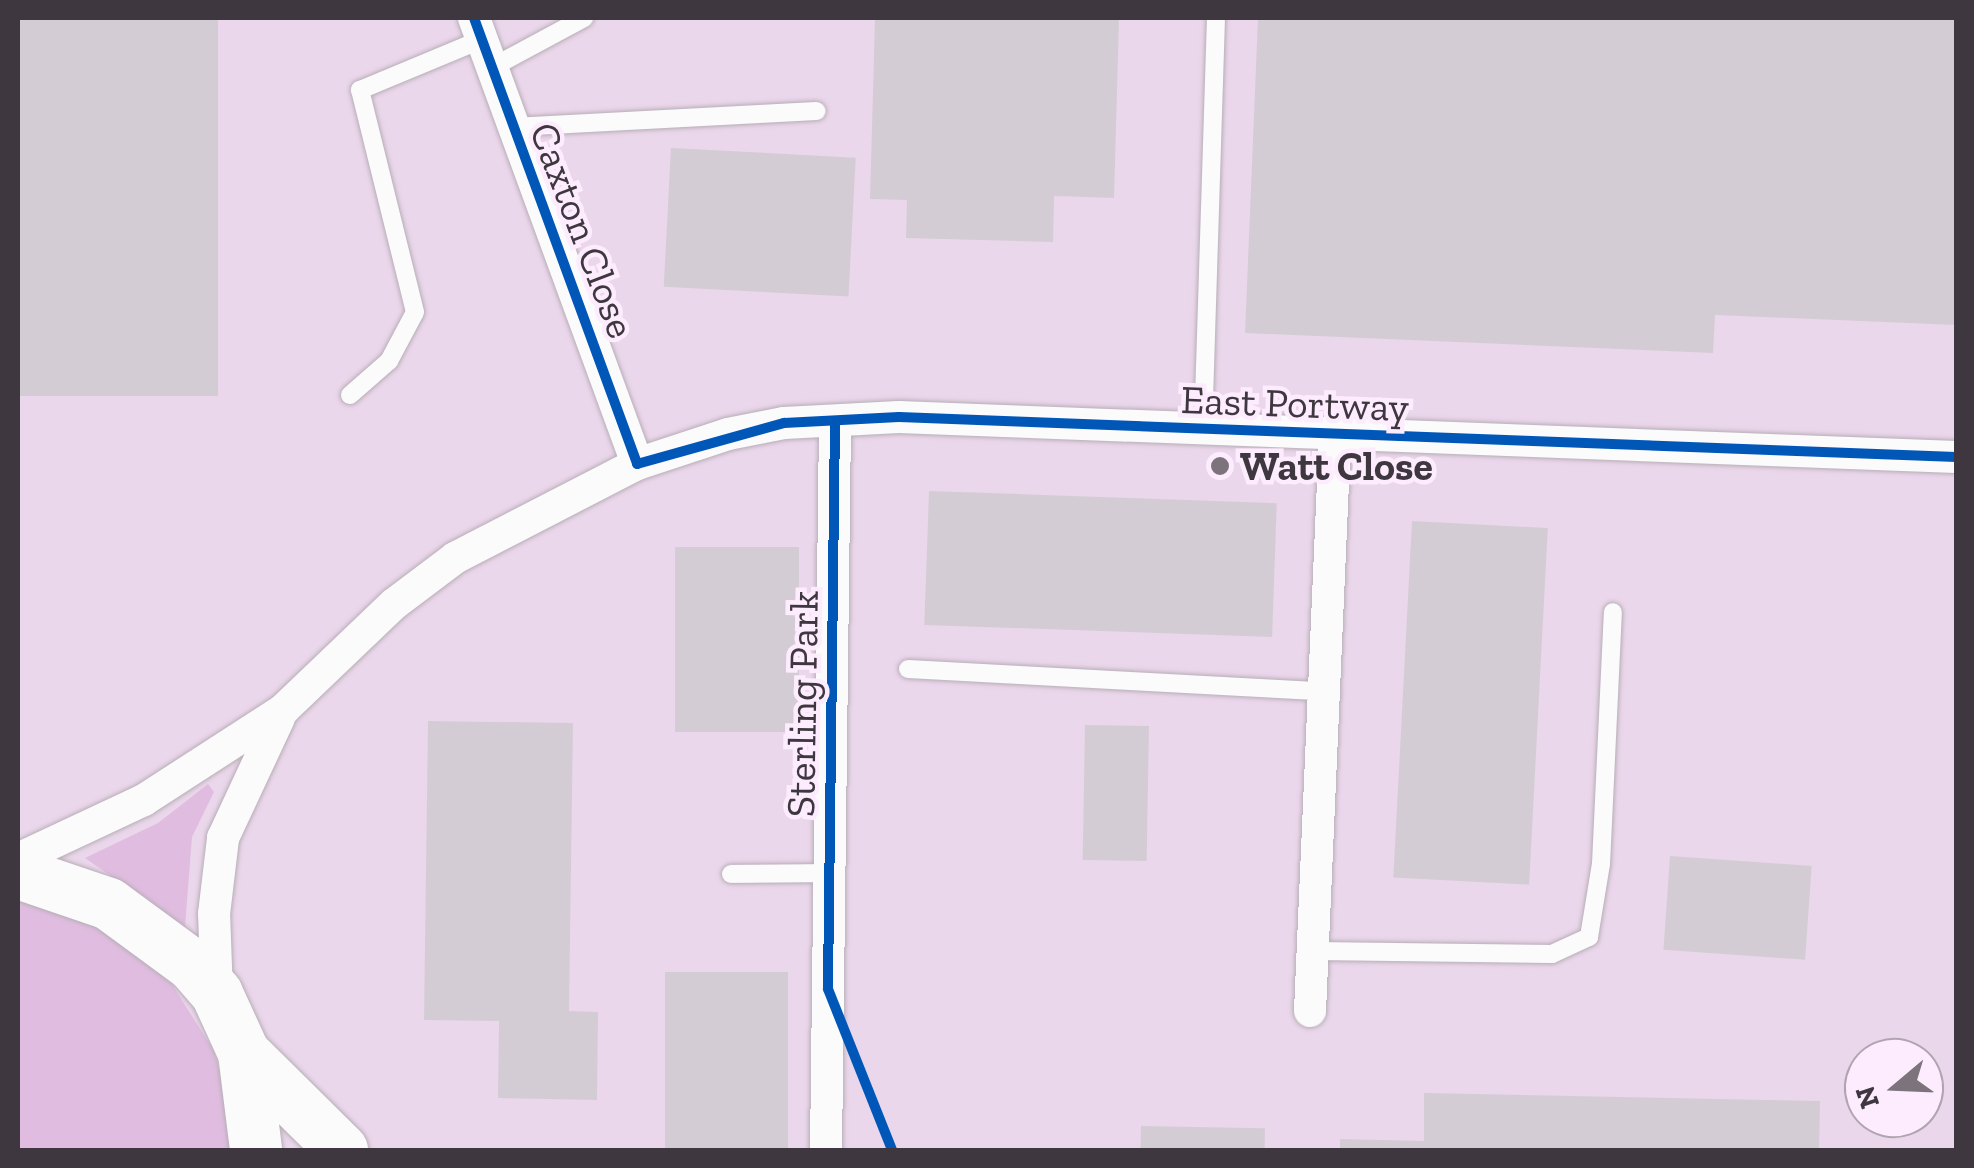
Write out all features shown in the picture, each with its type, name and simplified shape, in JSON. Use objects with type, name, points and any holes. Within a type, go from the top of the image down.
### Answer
[{"type":"main road","points":[[18,873],[109,904],[192,966],[217,994],[244,1053],[256,1150]]},
{"type":"main road","points":[[244,1053],[342,1150]]},
{"type":"street","name":"Caxton Close","points":[[481,42],[637,464]]},
{"type":"street","name":"East Portway","points":[[283,710],[394,604],[455,558],[637,464],[728,434],[899,417],[1956,457]]},
{"type":"street","name":"Sterling Park","points":[[826,1150],[835,421]]},
{"type":"street","points":[[1310,1011],[1320,690],[1335,435]]},
{"type":"street","points":[[18,858],[144,800],[283,710]]},
{"type":"street","points":[[217,994],[214,914],[223,838],[283,710]]},
{"type":"lane","points":[[350,395],[389,362],[414,312],[360,90],[481,42],[584,18]]},
{"type":"lane","points":[[1203,431],[1216,18]]},
{"type":"lane","points":[[512,127],[818,111]]},
{"type":"lane","points":[[1314,951],[1552,954],[1589,937],[1601,864],[1613,612]]},
{"type":"lane","points":[[908,670],[1320,690]]},
{"type":"lane","points":[[731,874],[828,873]]},
{"type":"shaded area","points":[[18,18],[1956,18],[1956,1150],[18,1150]]},
{"type":"shaded area","points":[[208,784],[214,792],[192,837],[185,927],[85,858],[158,823]]},
{"type":"shaded area","points":[[18,898],[99,925],[171,983],[214,1051],[228,1100],[231,1150],[18,1150]]},
{"type":"building","points":[[18,18],[218,18],[218,396],[18,396]]},
{"type":"building","points":[[875,18],[1119,18],[1114,198],[1054,196],[1053,242],[906,238],[907,200],[870,199]]},
{"type":"building","points":[[1258,18],[1956,18],[1956,325],[1715,315],[1713,353],[1245,333]]},
{"type":"building","points":[[671,148],[856,158],[848,296],[664,287]]},
{"type":"building","points":[[929,491],[1277,503],[1272,637],[924,625]]},
{"type":"building","points":[[1412,521],[1548,528],[1529,885],[1393,878]]},
{"type":"building","points":[[675,547],[799,547],[799,732],[675,732]]},
{"type":"building","points":[[428,721],[573,723],[569,1011],[598,1012],[597,1100],[498,1098],[499,1021],[424,1020]]},
{"type":"building","points":[[1085,725],[1149,726],[1147,861],[1083,860]]},
{"type":"building","points":[[1670,856],[1812,866],[1805,960],[1663,950]]},
{"type":"building","points":[[665,972],[788,972],[788,1150],[665,1150]]},
{"type":"building","points":[[1424,1093],[1820,1101],[1819,1150],[1340,1150],[1340,1139],[1424,1141]]},
{"type":"building","points":[[1141,1126],[1265,1128],[1265,1150],[1141,1150]]},
{"type":"cycle path","points":[[474,18],[637,464],[784,423],[899,417],[1956,457]]},
{"type":"cycle path","points":[[835,421],[828,989],[892,1150]]},
{"type":"place","name":"Watt Close","points":[[1220,466]]}]
